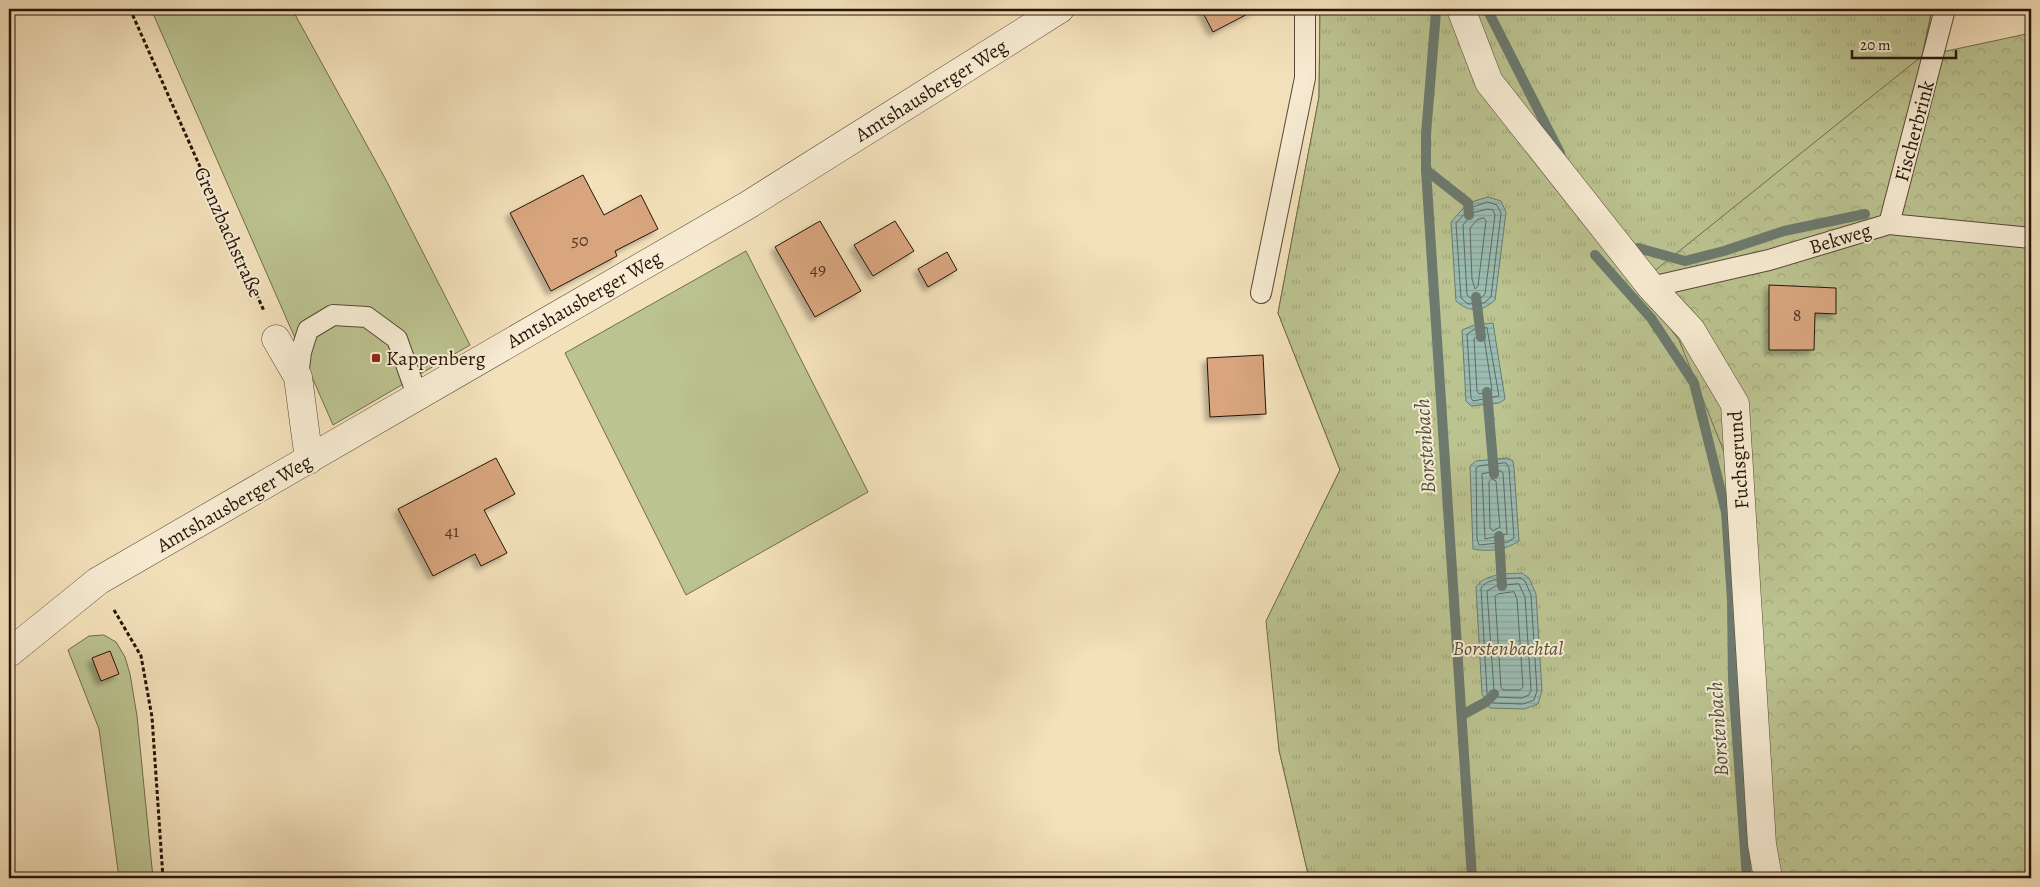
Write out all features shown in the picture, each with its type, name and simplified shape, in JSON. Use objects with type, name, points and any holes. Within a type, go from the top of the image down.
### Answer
[{"type":"street","name":"Amtshausberger Weg","points":[[9,653],[98,581],[748,205],[1060,9]]},
{"type":"street","name":"Fuchsgrund","points":[[1461,9],[1489,82],[1651,287],[1691,330],[1736,404],[1762,844],[1768,878]]},
{"type":"street","points":[[276,340],[298,377],[309,460]]},
{"type":"lane","points":[[1261,294],[1305,78],[1305,9]]},
{"type":"lane","name":"Fischerbrink","points":[[1889,224],[1946,9]]},
{"type":"lane","name":"Bekweg","points":[[1651,287],[1768,260],[1889,224],[2031,238]]},
{"type":"lane","points":[[298,377],[301,352],[308,330],[333,315],[367,317],[397,339],[417,395]]},
{"type":"path","name":"Grenzbachstraße","points":[[130,9],[276,340]]},
{"type":"path","points":[[98,581],[141,656],[152,717],[163,878]]},
{"type":"green space","points":[[151,9],[292,9],[386,180],[470,345],[333,425]]},
{"type":"green space","name":"Borstenbachtal","points":[[1320,9],[1932,9],[1923,56],[2031,33],[2031,878],[1309,878],[1279,750],[1267,620],[1340,470],[1278,313],[1319,97]]},
{"type":"green space","name":"Borstenbachtal","points":[[1320,9],[1932,9],[1922,56],[1637,285],[1679,340],[1731,469],[1745,837],[1751,878],[1309,878],[1279,750],[1266,621],[1340,470],[1278,313],[1319,97]]},
{"type":"green space","points":[[746,251],[868,492],[686,595],[565,353]]},
{"type":"green space","points":[[104,635],[116,642],[125,657],[130,674],[137,716],[153,878],[119,878],[99,729],[68,650],[89,636]]},
{"type":"water","points":[[1488,197],[1501,201],[1506,212],[1495,300],[1485,307],[1476,310],[1466,308],[1456,301],[1451,222],[1468,203]]},
{"type":"water","points":[[1493,323],[1505,399],[1499,403],[1471,406],[1466,401],[1462,330],[1474,325]]},
{"type":"water","points":[[1507,458],[1513,461],[1519,541],[1497,550],[1473,549],[1470,466],[1476,461]]},
{"type":"water","points":[[1522,573],[1529,578],[1536,594],[1542,691],[1538,704],[1524,709],[1490,708],[1482,694],[1476,587],[1480,582],[1491,577]]},
{"type":"building","points":[[1201,9],[1257,9],[1213,32]]},
{"type":"building","points":[[583,175],[604,215],[641,195],[658,229],[615,251],[617,256],[551,291],[510,213]]},
{"type":"building","points":[[820,221],[861,291],[815,317],[775,247]]},
{"type":"building","points":[[895,221],[914,251],[873,276],[854,245]]},
{"type":"building","points":[[947,252],[957,270],[928,287],[918,269]]},
{"type":"building","points":[[1769,285],[1836,288],[1836,314],[1815,313],[1814,350],[1769,350]]},
{"type":"building","points":[[1263,355],[1266,414],[1210,417],[1207,358]]},
{"type":"building","points":[[496,458],[515,494],[484,510],[507,553],[481,566],[475,554],[433,576],[398,509]]},
{"type":"building","points":[[110,651],[119,674],[101,681],[92,658]]},
{"type":"waterway","name":"Borstenbach","points":[[1487,9],[1560,153]]},
{"type":"waterway","name":"Borstenbach","points":[[1436,12],[1426,134],[1426,170],[1472,878]]},
{"type":"waterway","points":[[1426,170],[1468,203],[1469,215]]},
{"type":"waterway","points":[[1638,248],[1685,261],[1724,251],[1784,231],[1865,214]]},
{"type":"waterway","name":"Borstenbach","points":[[1595,255],[1651,318],[1694,383],[1726,512],[1732,600],[1733,681],[1747,878]]},
{"type":"waterway","points":[[1476,297],[1481,337]]},
{"type":"waterway","points":[[1487,392],[1494,474]]},
{"type":"waterway","points":[[1499,536],[1502,586]]},
{"type":"waterway","points":[[1462,715],[1486,702],[1494,694]]},
{"type":"place","name":"Kappenberg","points":[[376,358]]}]
